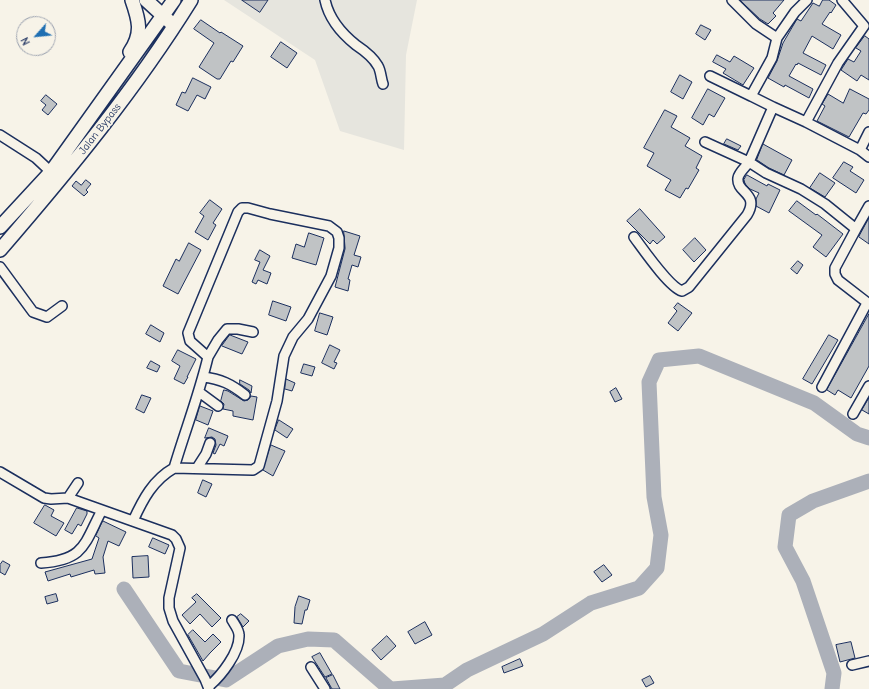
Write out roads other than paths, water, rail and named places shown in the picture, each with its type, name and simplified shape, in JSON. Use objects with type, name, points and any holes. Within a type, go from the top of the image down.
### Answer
[{"type":"highway","points":[[100,105],[106,89],[139,35],[138,18],[132,0]]},
{"type":"highway","points":[[146,0],[169,5],[178,20]]},
{"type":"highway","name":"Jalan Bypass","points":[[0,250],[61,180],[127,95],[191,0]]},
{"type":"highway","name":"Jalan Bypass","points":[[0,227],[51,172],[100,105],[169,5]]},
{"type":"street","points":[[326,0],[332,19],[339,30],[366,51],[379,67],[383,84]]},
{"type":"street","points":[[732,0],[756,24],[777,38]]},
{"type":"street","points":[[751,96],[772,58],[777,38],[795,12],[806,0]]},
{"type":"street","points":[[806,122],[838,63],[867,28],[842,0]]},
{"type":"street","points":[[710,76],[806,122],[860,150],[869,157]]},
{"type":"street","points":[[634,237],[670,283],[678,290],[682,291],[689,287],[750,210],[751,200],[740,185],[738,179],[749,162],[773,107]]},
{"type":"street","points":[[860,150],[869,132]]},
{"type":"street","points":[[0,135],[36,158],[51,172]]},
{"type":"street","points":[[706,142],[801,189],[819,200],[856,229]]},
{"type":"street","points":[[822,387],[868,303],[838,280],[835,274],[835,268],[869,206]]},
{"type":"street","points":[[133,521],[145,496],[157,480],[174,468],[253,470],[259,466],[276,401],[284,356],[293,337],[308,319],[331,276],[339,248],[340,238],[333,228],[245,207],[240,210],[188,333],[190,341],[208,357]]},
{"type":"street","points":[[0,267],[33,312],[47,317],[62,306]]},
{"type":"street","points":[[174,468],[199,392],[208,357],[218,340],[227,329],[238,329],[253,332]]},
{"type":"street","points":[[203,377],[217,378],[232,384],[245,395]]},
{"type":"street","points":[[853,414],[869,386]]},
{"type":"street","points":[[199,392],[218,406]]},
{"type":"street","points":[[197,468],[206,454],[210,443]]},
{"type":"street","points":[[0,472],[44,498],[68,498],[172,535],[179,543],[180,548],[169,598],[169,608],[173,621],[209,684],[227,666],[237,647],[239,634],[232,620]]},
{"type":"street","points":[[68,498],[78,482]]},
{"type":"street","points":[[41,563],[57,562],[74,555],[84,546],[102,510]]},
{"type":"street","points":[[852,665],[869,661]]},
{"type":"street","points":[[311,666],[325,689]]},
{"type":"waterway","points":[[392,689],[445,685],[467,670],[543,634],[591,603],[639,588],[657,568],[661,535],[654,497],[649,382],[659,360],[699,356],[814,403],[857,434],[869,438]]},
{"type":"waterway","points":[[832,689],[834,673],[803,581],[785,547],[789,515],[813,501],[869,481]]},
{"type":"waterway","points":[[124,589],[179,671],[226,680],[278,646],[308,639],[334,640],[390,689]]}]
